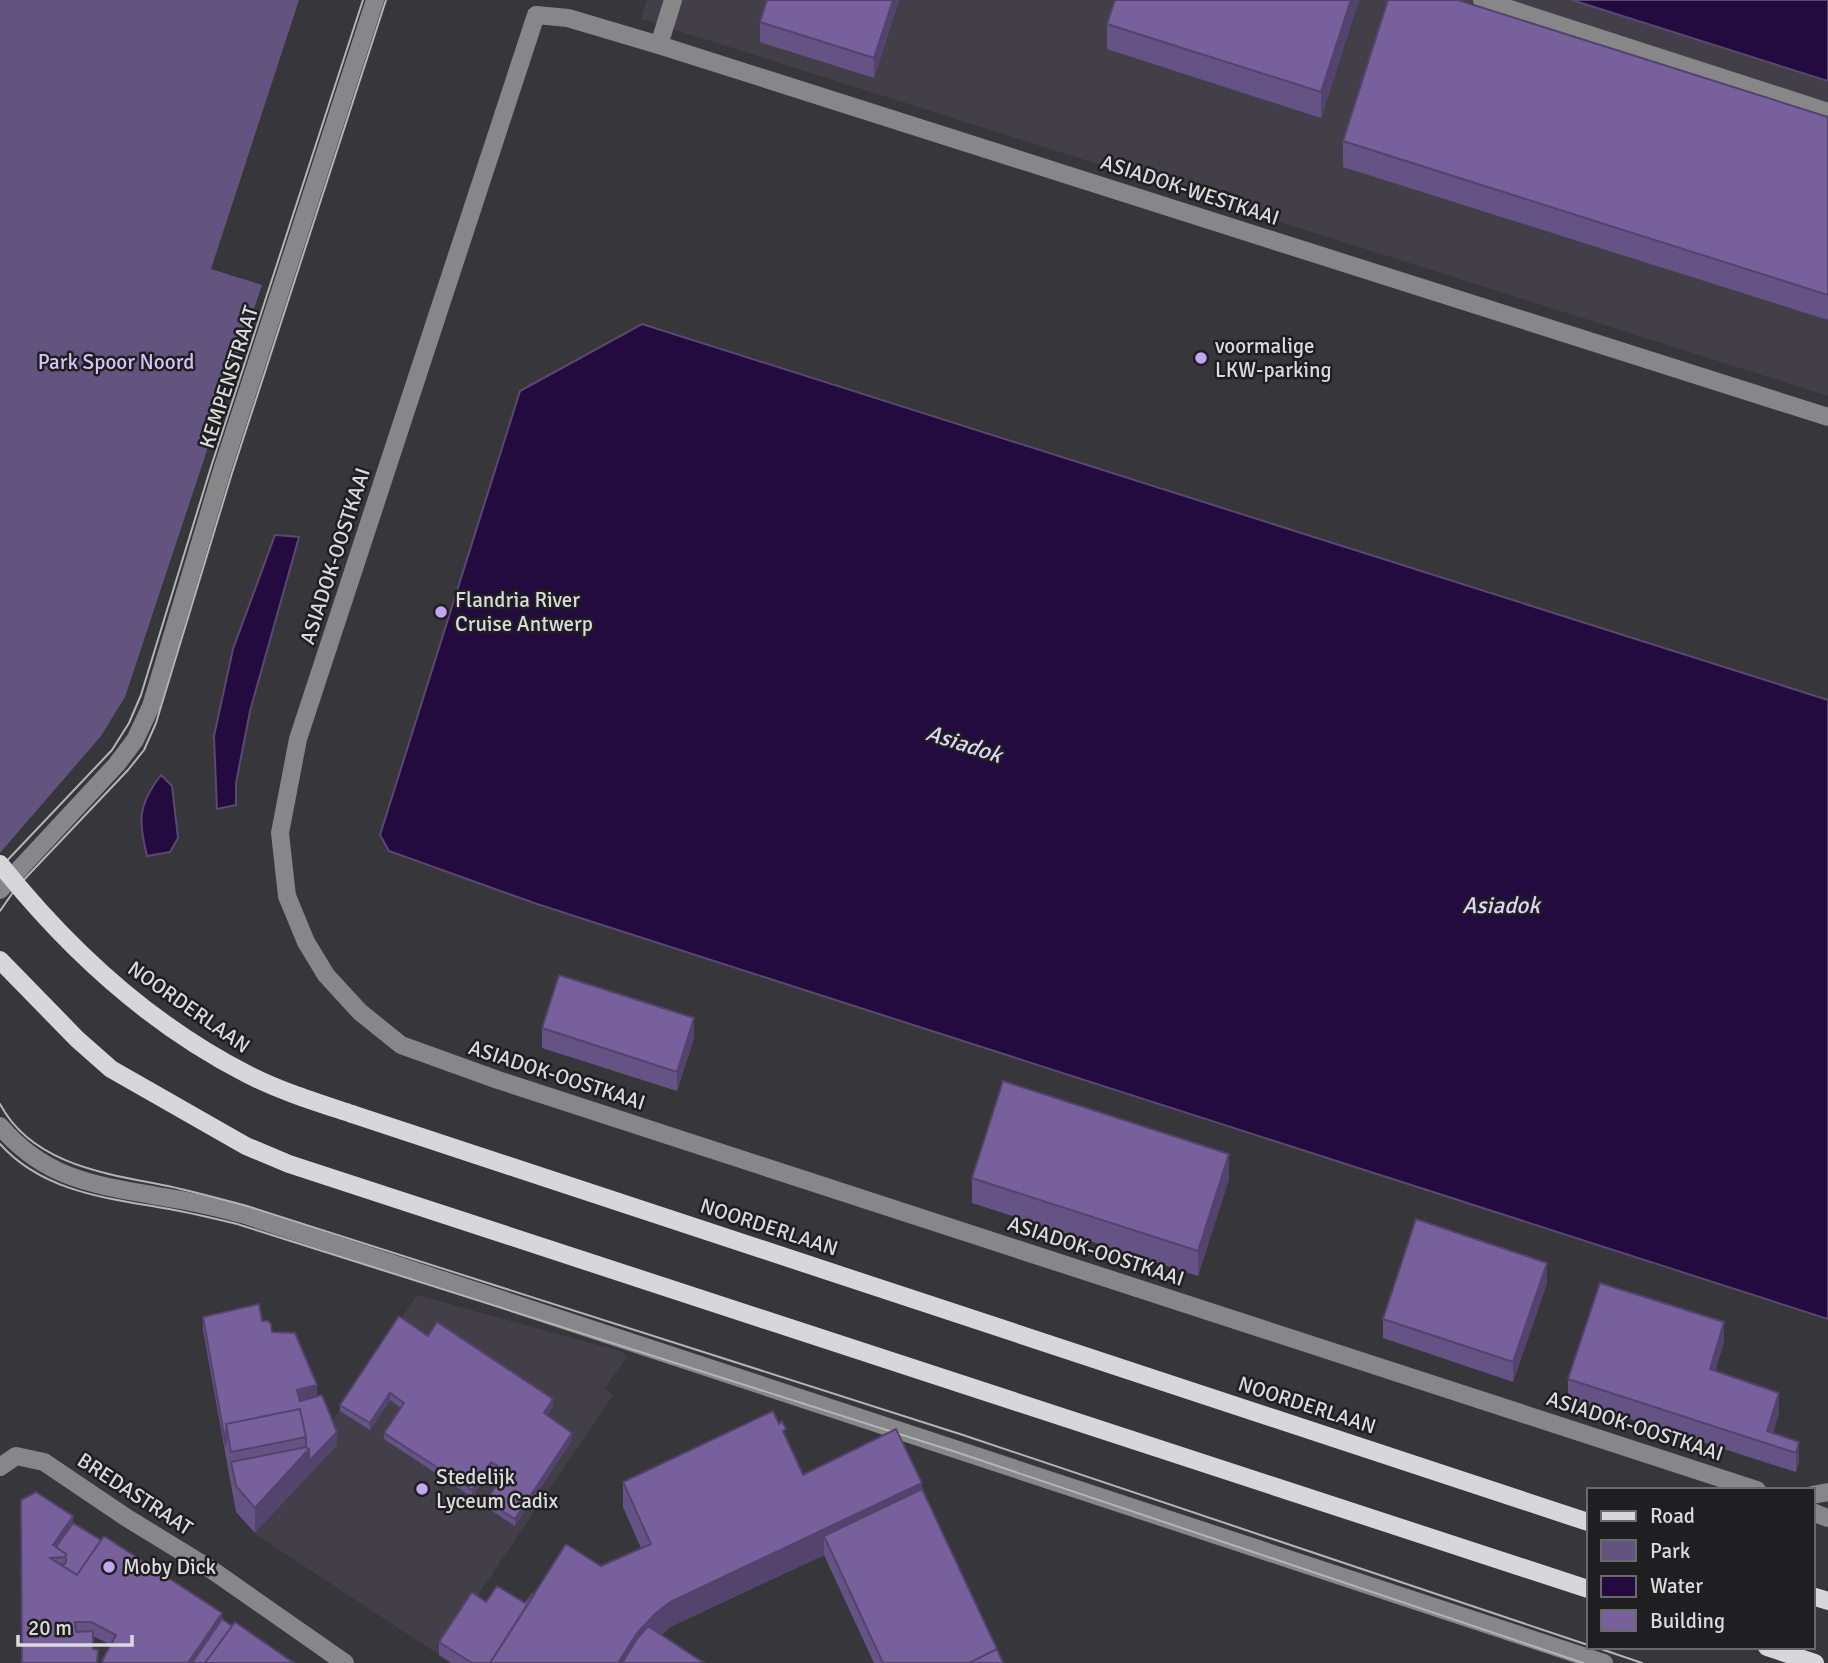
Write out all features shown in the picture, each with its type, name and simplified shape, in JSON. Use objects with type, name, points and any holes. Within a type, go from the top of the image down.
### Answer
[{"type":"main road","name":"NOORDERLAAN","points":[[0,864],[74,947],[132,1000],[194,1043],[247,1074],[298,1096],[1587,1522]]},
{"type":"main road","points":[[0,960],[77,1039],[122,1077],[246,1146],[335,1180],[1587,1589]]},
{"type":"main road","points":[[1773,1649],[1815,1663]]},
{"type":"street","name":"KEMPENSTRAAT","points":[[0,890],[117,764],[135,740],[151,706],[222,470],[375,0]]},
{"type":"street","points":[[659,45],[673,0]]},
{"type":"street","points":[[1482,0],[1828,112]]},
{"type":"street","name":"ASIADOK-WESTKAAI","points":[[536,15],[568,18],[659,45],[1828,417]]},
{"type":"street","name":"ASIADOK-OOSTKAAI","points":[[536,15],[298,739],[281,833],[287,896],[306,942],[327,975],[360,1012],[401,1045],[485,1076],[1751,1488]]},
{"type":"street","points":[[0,1126],[25,1149],[71,1178],[98,1186],[204,1204],[242,1214],[1604,1663]]},
{"type":"street","name":"BREDASTRAAT","points":[[0,1466],[16,1456],[44,1462],[127,1518],[212,1570],[345,1663]]},
{"type":"shaded area","points":[[647,0],[1572,0],[1828,81],[1828,396],[641,19]]},
{"type":"shaded area","name":"Stedelijk Lyceum Cadix","points":[[417,1295],[623,1352],[627,1357],[605,1388],[613,1395],[438,1654],[255,1534],[337,1445],[328,1427]]},
{"type":"green space","name":"Park Spoor Noord","points":[[0,0],[299,0],[211,269],[262,285],[125,697],[101,736],[0,853]]},
{"type":"water","points":[[1572,0],[1828,0],[1828,81]]},
{"type":"water","name":"Asiadok","points":[[642,324],[1828,700],[1828,1319],[537,904],[389,851],[380,835],[520,391]]},
{"type":"water","points":[[275,535],[299,537],[250,711],[236,783],[236,805],[217,809],[214,736],[233,649]]},
{"type":"water","points":[[161,775],[172,786],[178,838],[170,852],[147,856],[142,832],[142,813],[148,795]]},
{"type":"building","points":[[767,0],[893,0],[874,58],[760,22]]},
{"type":"building","points":[[1115,0],[1351,0],[1321,92],[1107,24]]},
{"type":"building","points":[[1388,0],[1458,0],[1828,117],[1828,295],[1343,141]]},
{"type":"building","points":[[559,975],[694,1018],[677,1072],[542,1028]]},
{"type":"building","points":[[1003,1081],[1229,1154],[1198,1251],[972,1178]]},
{"type":"building","points":[[1416,1219],[1547,1263],[1513,1362],[1383,1319]]},
{"type":"building","points":[[1600,1283],[1724,1322],[1710,1369],[1779,1393],[1767,1431],[1799,1442],[1796,1453],[1568,1379]]},
{"type":"building","points":[[259,1304],[262,1321],[271,1324],[272,1332],[295,1333],[317,1385],[297,1390],[300,1401],[322,1395],[337,1432],[309,1461],[300,1409],[226,1424],[226,1446],[203,1317]]},
{"type":"building","points":[[399,1316],[428,1336],[437,1322],[553,1399],[544,1413],[572,1433],[515,1519],[486,1501],[506,1471],[491,1462],[472,1490],[384,1433],[404,1403],[390,1393],[370,1423],[340,1405]]},
{"type":"building","points":[[300,1409],[306,1437],[231,1452],[226,1424]]},
{"type":"building","points":[[773,1411],[779,1424],[782,1421],[786,1429],[783,1431],[803,1475],[896,1429],[922,1483],[670,1602],[637,1633],[618,1663],[490,1663],[566,1544],[601,1566],[651,1544],[623,1482]]},
{"type":"building","points":[[306,1447],[309,1449],[255,1508],[236,1486],[231,1462]]},
{"type":"building","points":[[922,1489],[997,1649],[969,1663],[883,1663],[824,1536]]},
{"type":"building","points":[[36,1492],[73,1516],[53,1545],[66,1554],[65,1557],[50,1558],[77,1575],[104,1536],[222,1613],[188,1663],[105,1663],[102,1661],[116,1635],[91,1622],[75,1622],[76,1632],[93,1631],[93,1649],[98,1650],[97,1663],[22,1663],[21,1500]]},
{"type":"building","points":[[73,1523],[101,1540],[77,1575],[60,1564],[65,1564],[66,1554],[56,1547]]},
{"type":"building","points":[[497,1586],[525,1603],[534,1595],[490,1663],[472,1663],[439,1642],[472,1592],[486,1602]]},
{"type":"building","points":[[222,1619],[232,1626],[205,1663],[192,1663]]},
{"type":"building","points":[[235,1622],[294,1663],[205,1663]]},
{"type":"building","points":[[648,1626],[704,1663],[622,1663]]},
{"type":"building","points":[[997,1649],[1003,1663],[969,1663]]},
{"type":"tram line","points":[[0,868],[112,750],[129,723],[141,695],[211,467],[363,0]]},
{"type":"tram line","points":[[0,911],[16,888],[128,770],[144,750],[156,723],[232,473],[386,0]]},
{"type":"tram line","points":[[0,1104],[14,1125],[31,1141],[51,1154],[97,1171],[247,1206],[963,1435],[1587,1645]]},
{"type":"tram line","points":[[0,1144],[35,1172],[76,1190],[237,1224],[956,1452],[1583,1663]]},
{"type":"tram line","points":[[1601,1649],[1642,1663]]},
{"type":"place","name":"voormalige LKW-parking","points":[[1201,358]]},
{"type":"place","name":"Flandria River Cruise Antwerp","points":[[441,612]]},
{"type":"place","name":"Stedelijk Lyceum Cadix","points":[[422,1489]]},
{"type":"place","name":"Moby Dick","points":[[109,1567]]}]
